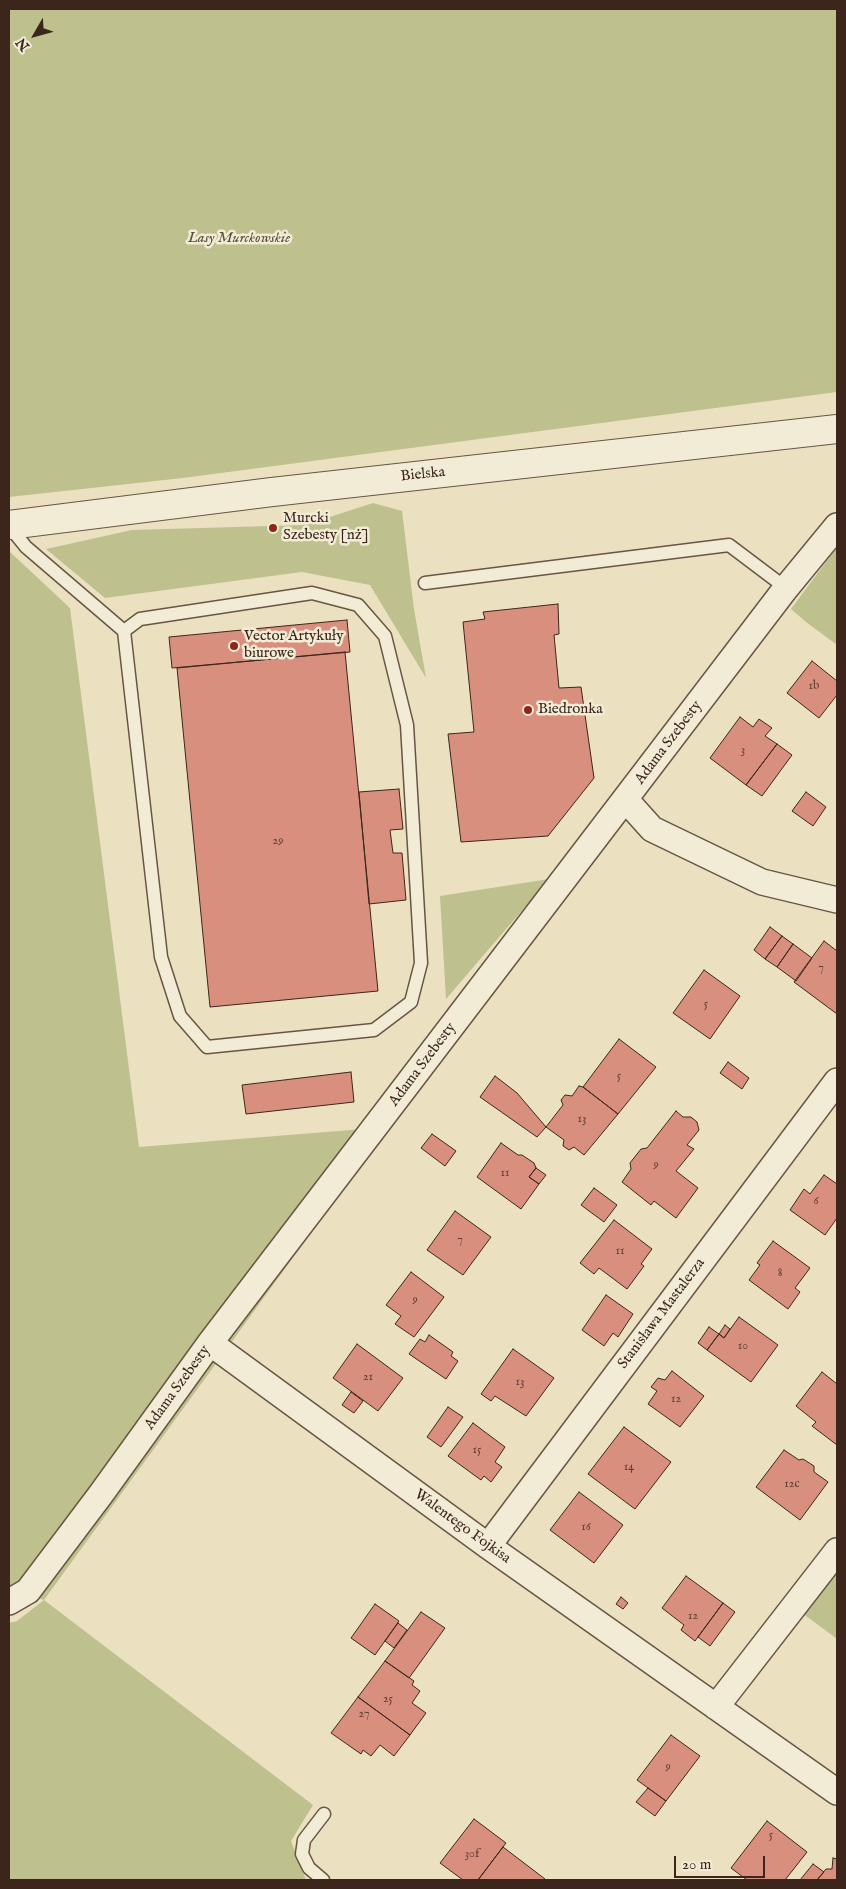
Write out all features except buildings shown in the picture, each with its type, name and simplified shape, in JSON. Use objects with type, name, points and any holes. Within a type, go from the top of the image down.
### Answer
[{"type":"street","name":"Bielska","points":[[9,526],[272,492],[837,429]]},
{"type":"street","name":"Adama Szebesty","points":[[9,1602],[28,1591],[210,1343],[786,588],[837,526]]},
{"type":"street","points":[[626,800],[652,829],[762,882],[837,900]]},
{"type":"street","name":"Stanisława Mastalerza","points":[[488,1546],[837,1081]]},
{"type":"street","name":"Walentego Fojkisa","points":[[210,1343],[488,1546],[837,1792]]},
{"type":"street","points":[[716,1707],[837,1551]]},
{"type":"lane","points":[[9,526],[26,547],[124,631],[161,957],[180,1016],[206,1047],[374,1030],[411,1002],[421,963],[407,725],[385,636],[358,605],[312,594],[140,619],[124,631]]},
{"type":"lane","points":[[425,584],[729,545],[786,588]]},
{"type":"lane","points":[[323,1880],[309,1868],[302,1854],[304,1840],[324,1814]]},
{"type":"green space","name":"Lasy Murckowskie","points":[[9,9],[837,9],[837,392],[183,478],[9,497]]},
{"type":"green space","points":[[373,503],[402,511],[414,609],[426,678],[370,585],[302,572],[105,598],[46,549],[132,530],[305,525]]},
{"type":"green space","points":[[837,547],[837,645],[791,609]]},
{"type":"green space","points":[[9,551],[70,608],[139,1147],[388,1127],[44,1600],[9,1588]]},
{"type":"green space","points":[[549,879],[446,999],[440,896]]},
{"type":"green space","points":[[837,1567],[837,1639],[802,1613]]},
{"type":"green space","points":[[44,1600],[313,1805],[291,1841],[306,1880],[9,1880],[9,1623],[17,1621]]},
{"type":"place","name":"Murcki Szebesty [nż]","points":[[273,528]]},
{"type":"place","name":"Vector Artykuły biurowe","points":[[234,646]]},
{"type":"place","name":"Biedronka","points":[[528,710]]}]
